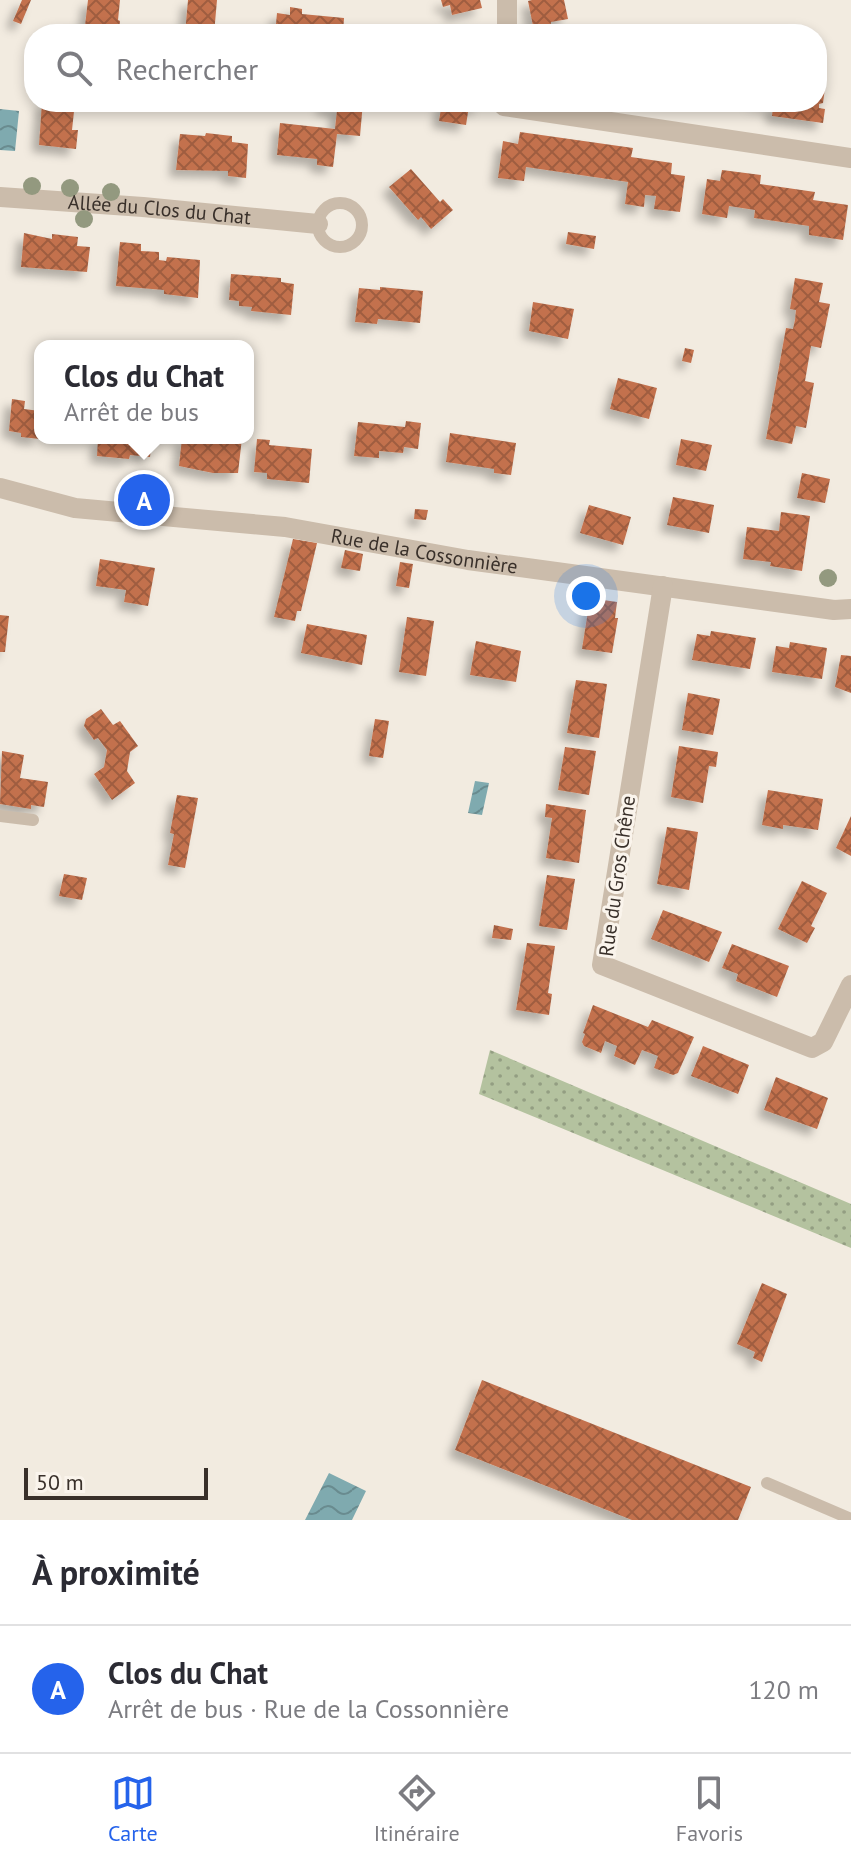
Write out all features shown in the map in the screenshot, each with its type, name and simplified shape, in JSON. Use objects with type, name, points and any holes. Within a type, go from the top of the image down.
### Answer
[{"type":"street","points":[[507,0],[507,24]]},
{"type":"street","points":[[544,112],[851,158]]},
{"type":"street","name":"Allée du Clos du Chat","points":[[0,197],[318,224]]},
{"type":"street","name":"Rue de la Cossonnière","points":[[0,488],[75,508],[285,527],[468,560],[834,610],[851,609]]},
{"type":"street","name":"Rue du Gros Chêne","points":[[663,586],[602,965],[812,1048],[823,1042],[851,985]]},
{"type":"lane","points":[[0,816],[33,820]]},
{"type":"lane","points":[[767,1483],[851,1519]]},
{"type":"green space","points":[[490,1050],[851,1204],[851,1248],[479,1094]]},
{"type":"water","points":[[0,109],[19,111],[15,151],[0,150]]},
{"type":"water","points":[[475,781],[489,783],[482,815],[468,813]]},
{"type":"water","points":[[329,1473],[366,1491],[352,1520],[305,1520]]},
{"type":"building","points":[[22,0],[31,0],[21,24],[13,21]]},
{"type":"building","points":[[88,0],[120,0],[120,24],[85,24]]},
{"type":"building","points":[[188,0],[217,0],[215,24],[186,24]]},
{"type":"building","points":[[441,0],[480,0],[482,8],[452,15],[450,5],[443,7]]},
{"type":"building","points":[[564,0],[568,19],[551,24],[533,24],[528,1]]},
{"type":"building","points":[[290,7],[302,9],[302,14],[344,18],[344,24],[276,24],[277,13],[290,15]]},
{"type":"building","points":[[41,112],[74,112],[72,130],[78,130],[76,149],[39,145]]},
{"type":"building","points":[[337,112],[362,112],[360,136],[337,134],[333,167],[317,165],[317,159],[277,155],[280,123],[335,129]]},
{"type":"building","points":[[440,112],[468,112],[466,125],[439,121]]},
{"type":"building","points":[[772,112],[825,112],[823,123],[772,116]]},
{"type":"building","points":[[520,132],[633,148],[631,157],[672,163],[671,174],[685,176],[680,212],[654,209],[656,196],[645,195],[644,207],[625,204],[628,182],[526,167],[524,181],[498,178],[503,141],[518,144]]},
{"type":"building","points":[[206,133],[232,136],[232,142],[248,144],[246,178],[228,176],[228,171],[176,170],[180,134],[205,136]]},
{"type":"building","points":[[411,169],[440,202],[443,199],[453,210],[431,229],[421,217],[418,220],[389,187]]},
{"type":"building","points":[[722,170],[761,175],[760,184],[815,192],[813,200],[848,205],[843,240],[809,235],[809,226],[754,218],[755,210],[729,206],[727,218],[702,214],[707,179],[720,181]]},
{"type":"building","points":[[568,232],[596,236],[594,249],[566,244]]},
{"type":"building","points":[[24,233],[52,239],[52,234],[78,237],[77,246],[90,247],[87,272],[21,267]]},
{"type":"building","points":[[120,242],[141,244],[141,251],[159,252],[159,260],[166,261],[167,257],[200,260],[198,298],[164,294],[164,290],[116,286]]},
{"type":"building","points":[[231,274],[281,278],[281,282],[294,284],[291,315],[251,311],[252,307],[239,306],[239,301],[229,300]]},
{"type":"building","points":[[795,278],[823,283],[819,302],[830,304],[821,348],[811,346],[805,381],[814,383],[806,428],[796,426],[792,444],[766,439],[786,328],[793,329],[795,320],[796,310],[790,309]]},
{"type":"building","points":[[380,287],[423,291],[420,323],[378,319],[377,324],[355,322],[359,288],[380,290]]},
{"type":"building","points":[[533,302],[574,309],[568,339],[529,331]]},
{"type":"building","points":[[685,348],[694,350],[691,363],[682,361]]},
{"type":"building","points":[[618,378],[657,388],[649,419],[610,409]]},
{"type":"building","points":[[12,399],[25,401],[24,409],[34,410],[34,438],[9,431]]},
{"type":"building","points":[[406,421],[421,423],[418,449],[404,447],[403,453],[379,451],[379,458],[354,456],[358,422],[405,427]]},
{"type":"building","points":[[450,433],[516,443],[511,475],[494,473],[494,469],[446,462]]},
{"type":"building","points":[[257,439],[270,440],[269,445],[312,449],[309,483],[267,479],[267,473],[254,472]]},
{"type":"building","points":[[681,439],[712,445],[706,471],[676,465]]},
{"type":"building","points":[[98,444],[151,444],[150,457],[97,456]]},
{"type":"building","points":[[181,444],[241,444],[238,473],[213,473],[179,466]]},
{"type":"building","points":[[802,473],[830,479],[825,503],[797,498]]},
{"type":"building","points":[[673,497],[714,505],[709,533],[667,525]]},
{"type":"building","points":[[589,505],[631,517],[623,545],[580,533]]},
{"type":"building","points":[[415,509],[428,510],[426,520],[414,519]]},
{"type":"building","points":[[781,512],[810,516],[802,571],[770,566],[771,562],[743,559],[747,527],[779,531]]},
{"type":"building","points":[[293,539],[317,543],[301,611],[297,611],[295,621],[274,617]]},
{"type":"building","points":[[345,550],[363,554],[360,571],[341,568]]},
{"type":"building","points":[[100,559],[155,568],[148,606],[124,602],[126,590],[96,586]]},
{"type":"building","points":[[400,562],[413,564],[409,588],[396,586]]},
{"type":"building","points":[[590,598],[617,602],[615,618],[618,618],[612,653],[582,649]]},
{"type":"building","points":[[0,615],[9,616],[5,652],[0,652]]},
{"type":"building","points":[[407,617],[434,621],[426,676],[399,672]]},
{"type":"building","points":[[307,624],[367,635],[362,665],[301,653]]},
{"type":"building","points":[[711,631],[756,638],[750,669],[692,660],[697,634],[710,636]]},
{"type":"building","points":[[476,641],[521,651],[516,682],[470,675]]},
{"type":"building","points":[[790,642],[827,648],[822,679],[772,672],[776,646],[789,648]]},
{"type":"building","points":[[841,655],[851,656],[851,693],[835,687]]},
{"type":"building","points":[[576,680],[607,684],[599,738],[567,733]]},
{"type":"building","points":[[688,693],[720,699],[713,735],[682,730]]},
{"type":"building","points":[[101,709],[113,725],[120,721],[138,746],[130,752],[127,771],[135,783],[112,800],[94,774],[104,767],[107,750],[98,738],[94,740],[84,726],[86,719]]},
{"type":"building","points":[[375,719],[389,721],[383,758],[369,756]]},
{"type":"building","points":[[679,746],[718,752],[716,767],[709,766],[703,803],[671,797]]},
{"type":"building","points":[[565,747],[596,751],[589,795],[558,790]]},
{"type":"building","points":[[2,751],[24,755],[20,778],[48,782],[44,807],[31,805],[31,809],[0,804]]},
{"type":"building","points":[[768,790],[823,799],[818,830],[762,825]]},
{"type":"building","points":[[177,795],[198,798],[185,868],[168,865]]},
{"type":"building","points":[[546,804],[586,810],[579,863],[546,858],[552,818],[545,817]]},
{"type":"building","points":[[851,816],[851,856],[836,848]]},
{"type":"building","points":[[667,827],[698,832],[689,890],[657,884]]},
{"type":"building","points":[[64,874],[87,878],[82,900],[59,896]]},
{"type":"building","points":[[547,875],[575,879],[567,930],[539,926]]},
{"type":"building","points":[[802,881],[827,893],[811,926],[815,928],[807,943],[778,929]]},
{"type":"building","points":[[663,910],[722,932],[709,962],[651,939]]},
{"type":"building","points":[[494,925],[513,929],[511,940],[492,938]]},
{"type":"building","points":[[527,943],[555,946],[548,993],[552,994],[549,1015],[516,1010]]},
{"type":"building","points":[[732,944],[789,966],[777,997],[736,981],[738,974],[722,968]]},
{"type":"building","points":[[593,1005],[648,1027],[652,1020],[694,1037],[678,1073],[673,1075],[654,1068],[658,1056],[642,1050],[635,1065],[614,1056],[617,1046],[605,1041],[601,1053],[584,1046],[583,1033]]},
{"type":"building","points":[[703,1046],[749,1065],[738,1094],[691,1076]]},
{"type":"building","points":[[776,1077],[828,1098],[817,1129],[764,1110]]},
{"type":"building","points":[[762,1283],[787,1294],[762,1362],[753,1358],[755,1352],[737,1344]]},
{"type":"building","points":[[482,1380],[751,1487],[738,1520],[632,1520],[455,1450]]},
{"type":"place","name":"Clos du Chat","points":[[144,500]]}]
